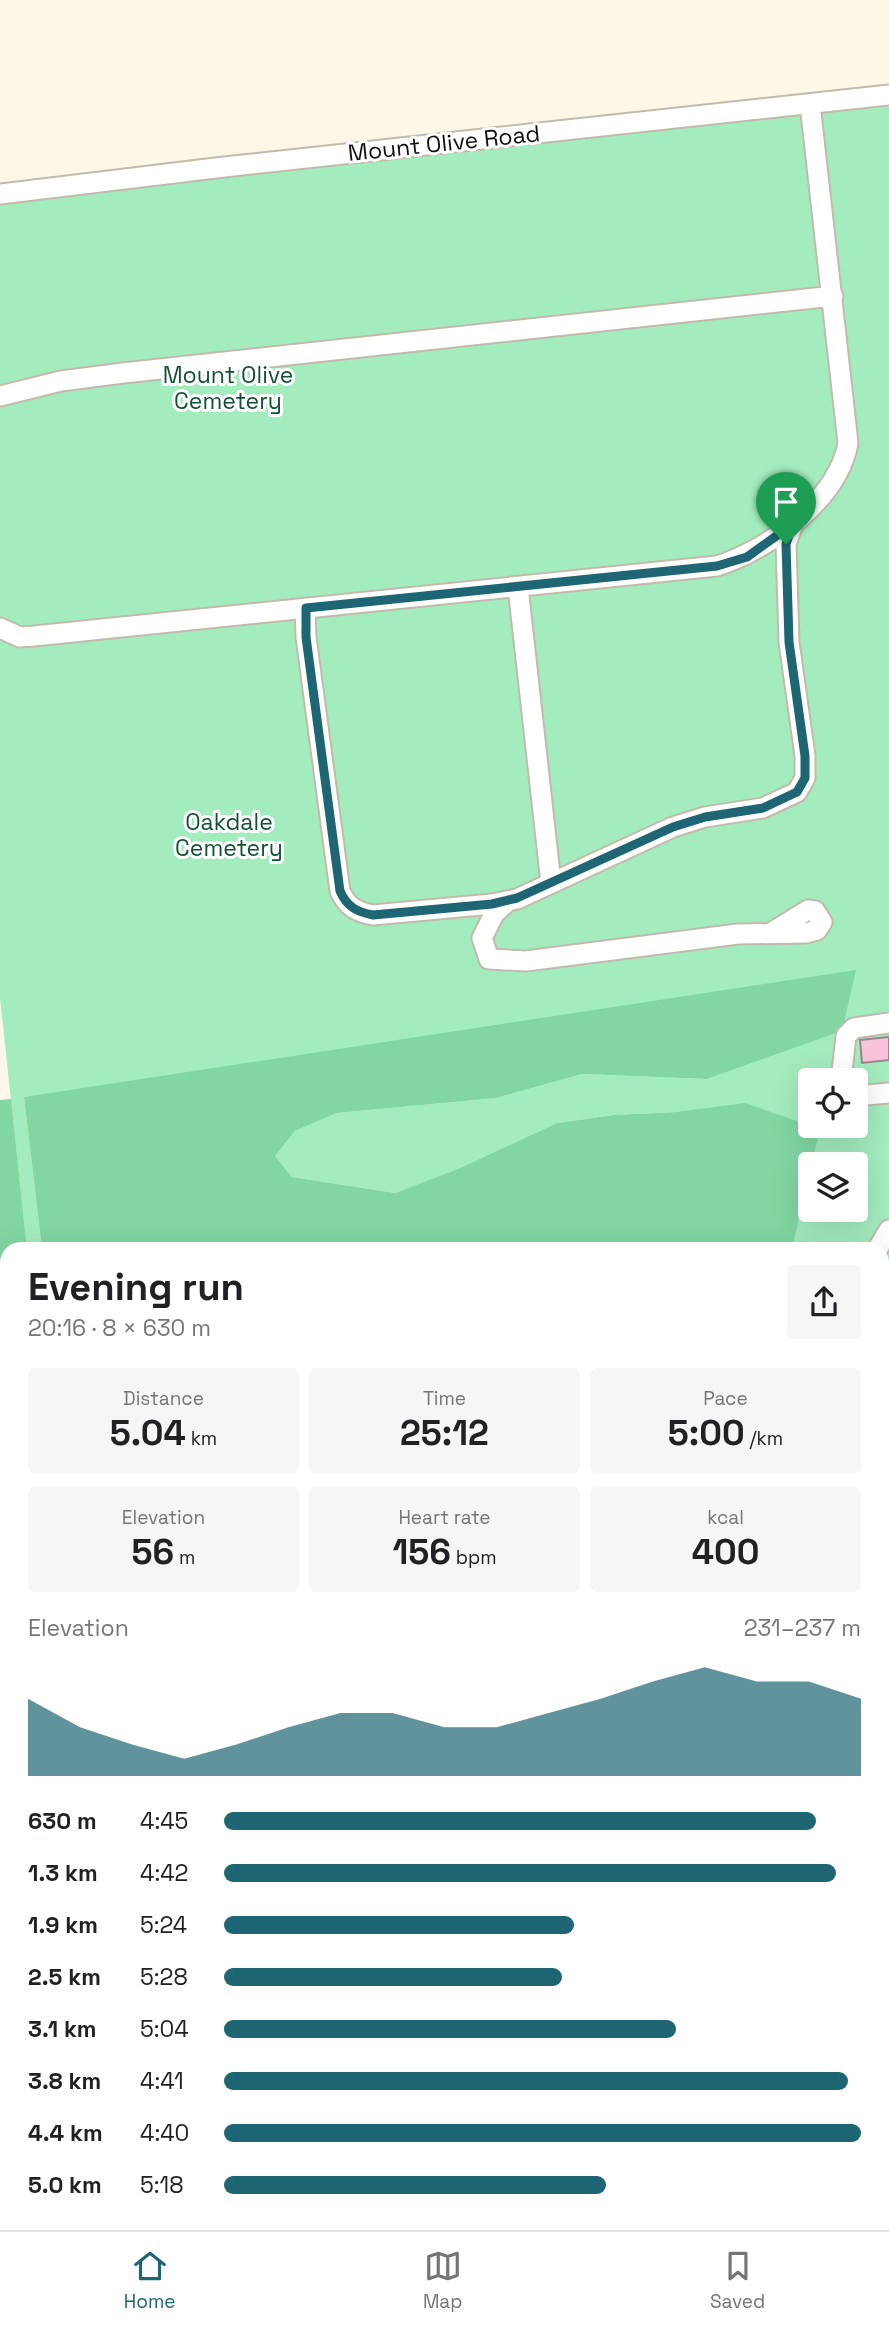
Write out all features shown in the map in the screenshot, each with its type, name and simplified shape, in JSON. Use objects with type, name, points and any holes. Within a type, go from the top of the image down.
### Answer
[{"type":"street","name":"Mount Olive Road","points":[[0,194],[224,166],[889,95]]},
{"type":"street","points":[[0,628],[20,636],[34,636],[717,566],[747,557],[793,524],[824,491],[846,454],[848,430],[810,104]]},
{"type":"street","points":[[0,396],[61,381],[123,373],[833,296]]},
{"type":"street","points":[[306,608],[306,637],[340,891],[344,902],[358,912],[373,915],[508,901],[673,827],[705,817],[763,808],[797,792],[805,778],[805,756],[789,642],[786,544],[793,524]]},
{"type":"street","points":[[518,587],[551,883]]},
{"type":"street","points":[[508,901],[494,914],[482,938],[489,959],[496,962],[526,961],[772,932]]},
{"type":"street","points":[[842,1068],[846,1036],[854,1028],[889,1023]]},
{"type":"street","points":[[868,1095],[889,1093]]},
{"type":"green space","points":[[889,100],[889,1242],[794,1242],[798,1222],[868,1222],[868,1152],[814,1152],[817,1138],[868,1138],[868,1068],[798,1068],[798,1126],[677,1112],[614,1115],[557,1123],[460,1168],[395,1193],[292,1177],[275,1156],[295,1131],[337,1113],[496,1098],[582,1074],[707,1079],[842,1031],[24,1097],[41,1242],[26,1242],[0,998],[0,196]]},
{"type":"green space","points":[[856,970],[842,1031],[707,1079],[582,1074],[496,1098],[337,1113],[295,1131],[275,1156],[292,1177],[395,1193],[460,1168],[557,1123],[745,1103],[798,1121],[798,1138],[818,1138],[815,1152],[798,1152],[798,1222],[794,1242],[41,1242],[24,1097]]},
{"type":"green space","points":[[11,1099],[26,1242],[0,1242],[0,1100]]},
{"type":"building","points":[[889,1037],[889,1060],[862,1063],[860,1040]]},
{"type":"route","points":[[793,524],[786,544],[789,642],[805,756],[805,778],[797,792],[763,808],[705,817],[673,827],[517,898],[492,904],[373,915],[358,912],[344,902],[340,891],[306,637],[306,608],[717,566],[747,557],[766,546],[793,524]]},
{"type":"park label","name":"Mount Olive Cemetery","points":[[228,388]]},
{"type":"park label","name":"Oakdale Cemetery","points":[[229,835]]}]
